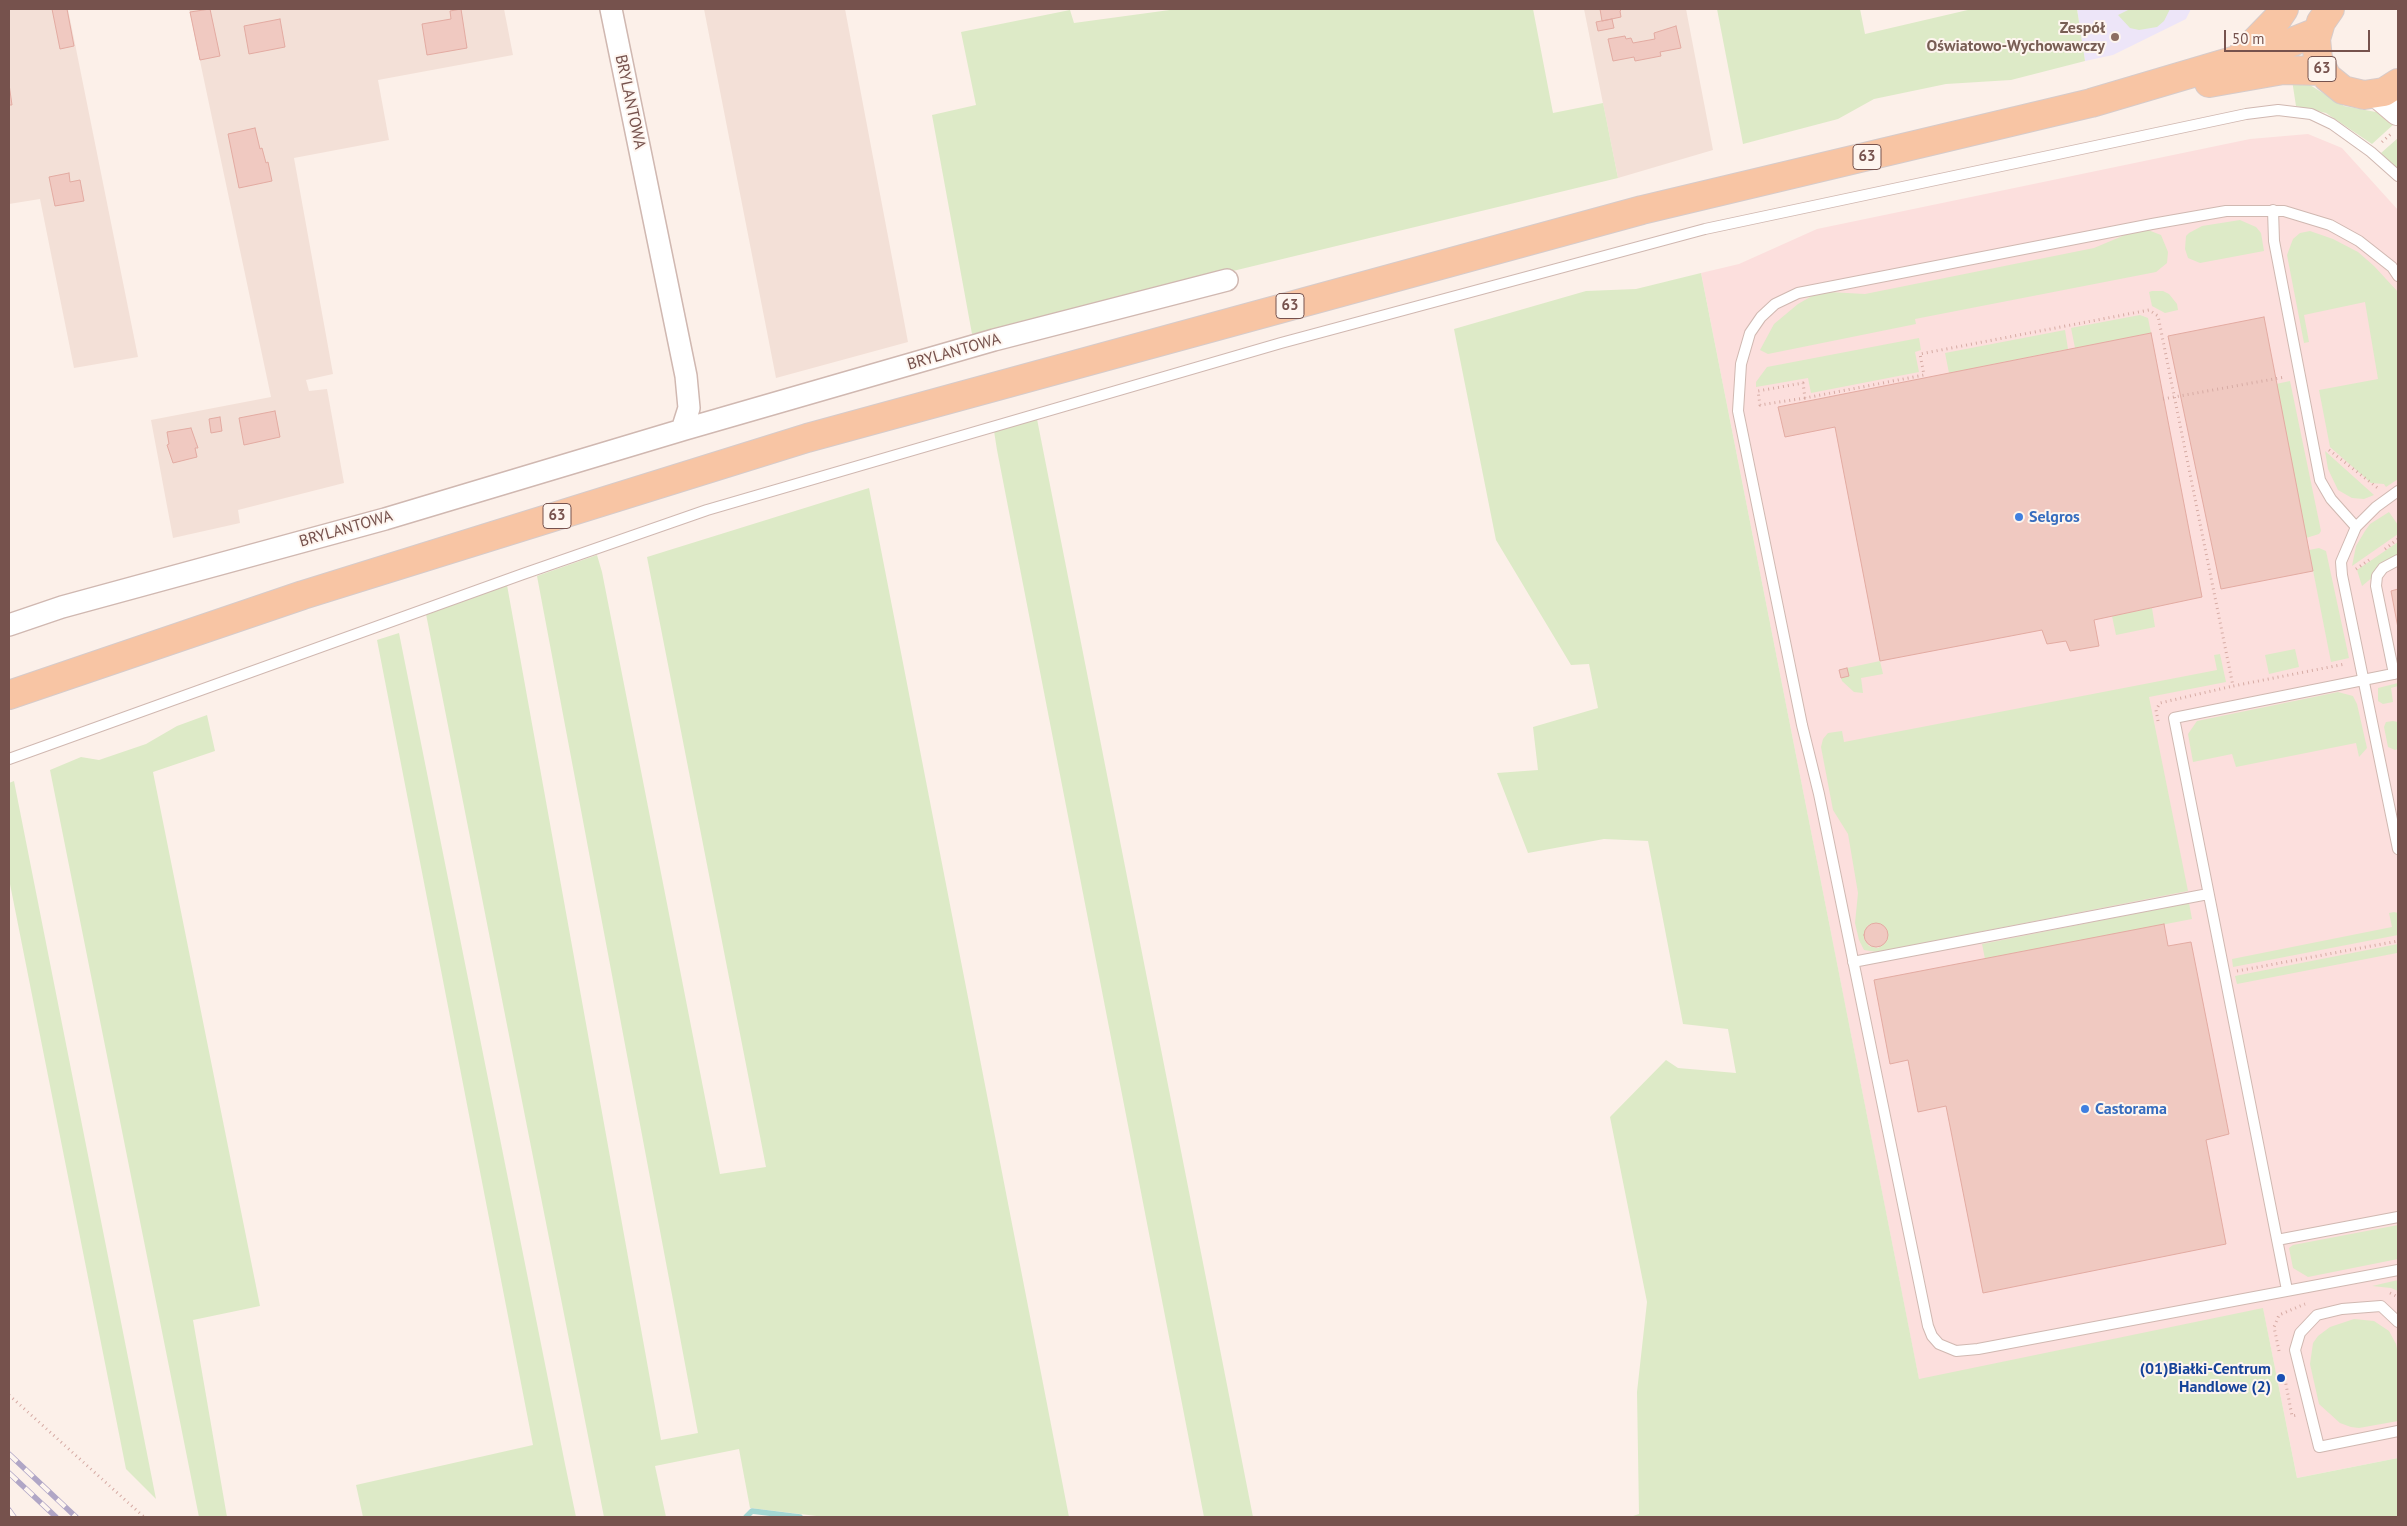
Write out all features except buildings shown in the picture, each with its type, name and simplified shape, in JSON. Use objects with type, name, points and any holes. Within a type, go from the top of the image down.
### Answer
[{"type":"main road","points":[[2239,58],[2278,18],[2284,9]]},
{"type":"main road","name":"63","points":[[2092,103],[2277,48],[2324,16]]},
{"type":"main road","name":"63","points":[[2324,16],[2316,52],[2323,71],[2332,82],[2343,90],[2357,94],[2388,89]]},
{"type":"main road","name":"63","points":[[9,695],[303,595],[807,438],[1642,210],[2092,103],[2283,70],[2323,71]]},
{"type":"main road","points":[[2388,89],[2398,111]]},
{"type":"street","name":"BRYLANTOWA","points":[[611,9],[686,376],[689,408],[682,430]]},
{"type":"street","name":"BRYLANTOWA","points":[[9,625],[62,608],[385,519],[682,430],[994,340],[1227,280]]},
{"type":"lane","points":[[9,759],[523,574],[707,510],[1281,343],[1705,229],[2237,116],[2278,110],[2311,114],[2332,124],[2371,152],[2398,176]]},
{"type":"lane","points":[[2273,210],[2274,241],[2320,480],[2331,499],[2356,527]]},
{"type":"lane","points":[[2398,276],[2392,267],[2359,241],[2330,225],[2284,211],[2226,211],[1798,293],[1775,304],[1761,317],[1750,333],[1741,364],[1738,411],[1928,1326],[1939,1344],[1956,1351],[2015,1343],[2398,1270]]},
{"type":"lane","points":[[2398,491],[2376,507],[2356,527],[2341,562],[2342,575],[2398,849]]},
{"type":"lane","points":[[2286,1290],[2174,718],[2396,673],[2376,586],[2377,576],[2383,568],[2398,560]]},
{"type":"lane","points":[[1853,962],[2208,894]]},
{"type":"lane","points":[[2277,1240],[2398,1217]]},
{"type":"lane","points":[[2398,1322],[2381,1306],[2342,1309],[2317,1315],[2300,1333],[2295,1350],[2319,1448],[2398,1431]]},
{"type":"path","points":[[2371,152],[2398,128]]},
{"type":"path","points":[[1806,398],[1803,383],[1758,391],[1760,405],[1806,398],[1924,375],[1920,354],[2149,310],[2158,316],[2233,686],[2360,661]]},
{"type":"path","points":[[2224,973],[2398,940]]},
{"type":"path","points":[[9,1395],[144,1517]]},
{"type":"shaded area","points":[[9,9],[68,9],[138,357],[74,368],[40,199],[9,204]]},
{"type":"shaded area","points":[[189,9],[504,9],[513,55],[378,80],[389,140],[294,158],[333,374],[306,380],[309,391],[327,389],[344,483],[238,510],[240,523],[173,538],[151,420],[271,397]]},
{"type":"shaded area","points":[[704,9],[845,9],[908,342],[776,378]]},
{"type":"shaded area","points":[[1584,9],[1686,9],[1713,150],[1618,178]]},
{"type":"shaded area","name":"Zespół Oświatowo-Wychowawczy","points":[[2077,9],[2191,9],[2186,19],[2113,55],[2085,61]]},
{"type":"shaded area","points":[[2308,134],[2342,148],[2398,210],[2398,1458],[2297,1478],[2263,1309],[1919,1380],[1701,273],[1739,264],[1817,229],[2250,139]]},
{"type":"green space","points":[[1177,9],[1533,9],[1553,113],[1603,103],[1618,178],[972,334],[932,115],[976,105],[961,32],[1070,10],[1074,23]]},
{"type":"green space","points":[[1717,9],[1860,9],[1865,34],[1972,9],[2077,9],[2085,61],[2011,80],[1946,84],[1874,99],[1838,119],[1743,144]]},
{"type":"green space","points":[[2130,9],[2170,9],[2164,21],[2157,27],[2139,30],[2130,28],[2118,15]]},
{"type":"green space","points":[[2292,80],[2305,82],[2344,106],[2381,113],[2394,124],[2372,144],[2326,113],[2296,106]]},
{"type":"green space","points":[[2398,138],[2398,171],[2381,153]]},
{"type":"green space","points":[[2240,220],[2256,227],[2261,233],[2264,251],[2200,263],[2188,258],[2185,249],[2186,236],[2189,233],[2202,226]]},
{"type":"green space","points":[[2148,230],[2161,235],[2168,252],[2167,263],[2156,272],[1915,319],[1916,324],[1768,354],[1760,350],[1774,324],[1798,304],[1812,296],[1829,292],[1865,294],[2094,248],[2132,232]]},
{"type":"green space","points":[[2310,231],[2333,239],[2358,252],[2398,292],[2398,479],[2386,487],[2384,484],[2371,483],[2330,447],[2319,390],[2378,379],[2365,302],[2304,315],[2309,342],[2304,343],[2287,255],[2293,239],[2300,233]]},
{"type":"green space","points":[[1701,273],[1919,1379],[2263,1308],[2297,1478],[2398,1458],[2398,1517],[1630,1517],[1639,1514],[1637,1392],[1647,1302],[1610,1117],[1666,1060],[1678,1068],[1736,1073],[1728,1029],[1683,1024],[1648,841],[1604,839],[1528,853],[1497,773],[1538,770],[1533,727],[1598,708],[1589,664],[1571,665],[1496,540],[1454,329],[1586,291],[1636,289]]},
{"type":"green space","points":[[2163,291],[2169,294],[2177,304],[2178,310],[2165,313],[2152,306],[2149,292]]},
{"type":"green space","points":[[2140,315],[2148,318],[2151,333],[2075,348],[2071,328]]},
{"type":"green space","points":[[2065,330],[2068,349],[1949,373],[1945,353]]},
{"type":"green space","points":[[1919,338],[1921,350],[1915,352],[1919,372],[1811,393],[1808,378],[1756,387],[1756,382],[1767,367]]},
{"type":"green space","points":[[2290,381],[2321,531],[2319,534],[2306,538],[2276,384]]},
{"type":"green space","points":[[1037,419],[1253,1517],[1204,1517],[994,431]]},
{"type":"green space","points":[[2325,451],[2374,495],[2364,499],[2352,498],[2338,490],[2328,469]]},
{"type":"green space","points":[[869,488],[1069,1517],[825,1517],[750,1508],[739,1449],[655,1466],[666,1517],[604,1517],[426,614],[507,585],[661,1440],[698,1433],[537,576],[597,555],[602,572],[720,1174],[766,1167],[647,557]]},
{"type":"green space","points":[[2389,512],[2398,525],[2398,534],[2352,566],[2356,546],[2365,531],[2370,524]]},
{"type":"green space","points":[[2398,542],[2398,556],[2382,563],[2374,576],[2362,586],[2357,570]]},
{"type":"green space","points":[[2319,548],[2326,551],[2349,658],[2331,662],[2309,550]]},
{"type":"green space","points":[[2152,608],[2155,627],[2116,635],[2112,616]]},
{"type":"green space","points":[[399,633],[576,1517],[363,1517],[356,1485],[533,1445],[377,640]]},
{"type":"green space","points":[[2295,649],[2299,667],[2269,674],[2265,655]]},
{"type":"green space","points":[[2220,654],[2226,682],[2149,697],[2188,891],[1877,952],[1864,950],[1859,940],[1855,923],[1858,893],[1848,834],[1833,810],[1821,747],[1823,739],[1828,733],[1842,731],[1844,742],[2217,670],[2214,655]],"holes":[[[1876,923],[1884,926],[1888,934],[1885,943],[1878,948],[1869,946],[1864,939],[1867,926]]]},
{"type":"green space","points":[[1880,661],[1883,674],[1861,678],[1863,693],[1854,692],[1842,681],[1841,678],[1848,676],[1847,668]]},
{"type":"green space","points":[[2398,683],[2398,686],[2391,688],[2393,702],[2383,704],[2378,701],[2378,688]]},
{"type":"green space","points":[[2338,692],[2353,696],[2357,704],[2367,748],[2359,757],[2356,743],[2236,767],[2232,754],[2193,762],[2188,734],[2197,721]]},
{"type":"green space","points":[[207,715],[215,751],[153,772],[260,1306],[193,1320],[227,1517],[199,1517],[50,770],[81,757],[99,760],[146,744],[177,726]]},
{"type":"green space","points":[[2386,722],[2398,722],[2398,749],[2395,750],[2388,747],[2384,727]]},
{"type":"green space","points":[[14,781],[156,1499],[126,1469],[9,879],[9,783]]},
{"type":"green space","points":[[2189,903],[2192,919],[1985,959],[1982,944]]},
{"type":"green space","points":[[2389,913],[2398,913],[2398,935],[2233,967],[2232,959],[2392,927]]},
{"type":"green space","points":[[2398,944],[2398,957],[2397,953],[2237,984],[2235,976]]},
{"type":"green space","points":[[2398,1225],[2398,1259],[2308,1277],[2293,1268],[2289,1248],[2293,1245]]},
{"type":"green space","points":[[2398,1280],[2398,1291],[2391,1288],[2372,1286]]},
{"type":"green space","points":[[2354,1319],[2374,1321],[2389,1331],[2396,1344],[2398,1354],[2398,1421],[2359,1428],[2351,1427],[2340,1423],[2319,1404],[2310,1364],[2313,1343],[2318,1336],[2330,1327]]},
{"type":"waterway","points":[[746,1517],[752,1511],[800,1517]]},
{"type":"railway","points":[[9,1454],[76,1517]]},
{"type":"railway","points":[[9,1473],[56,1517]]},
{"type":"railway","points":[[9,1510],[14,1517]]},
{"type":"place","name":"Zespół Oświatowo-Wychowawczy","points":[[2115,37]]},
{"type":"place","name":"Selgros","points":[[2019,517]]},
{"type":"place","name":"Castorama","points":[[2085,1109]]},
{"type":"place","name":"(01)Białki-Centrum Handlowe (2)","points":[[2281,1378]]}]
